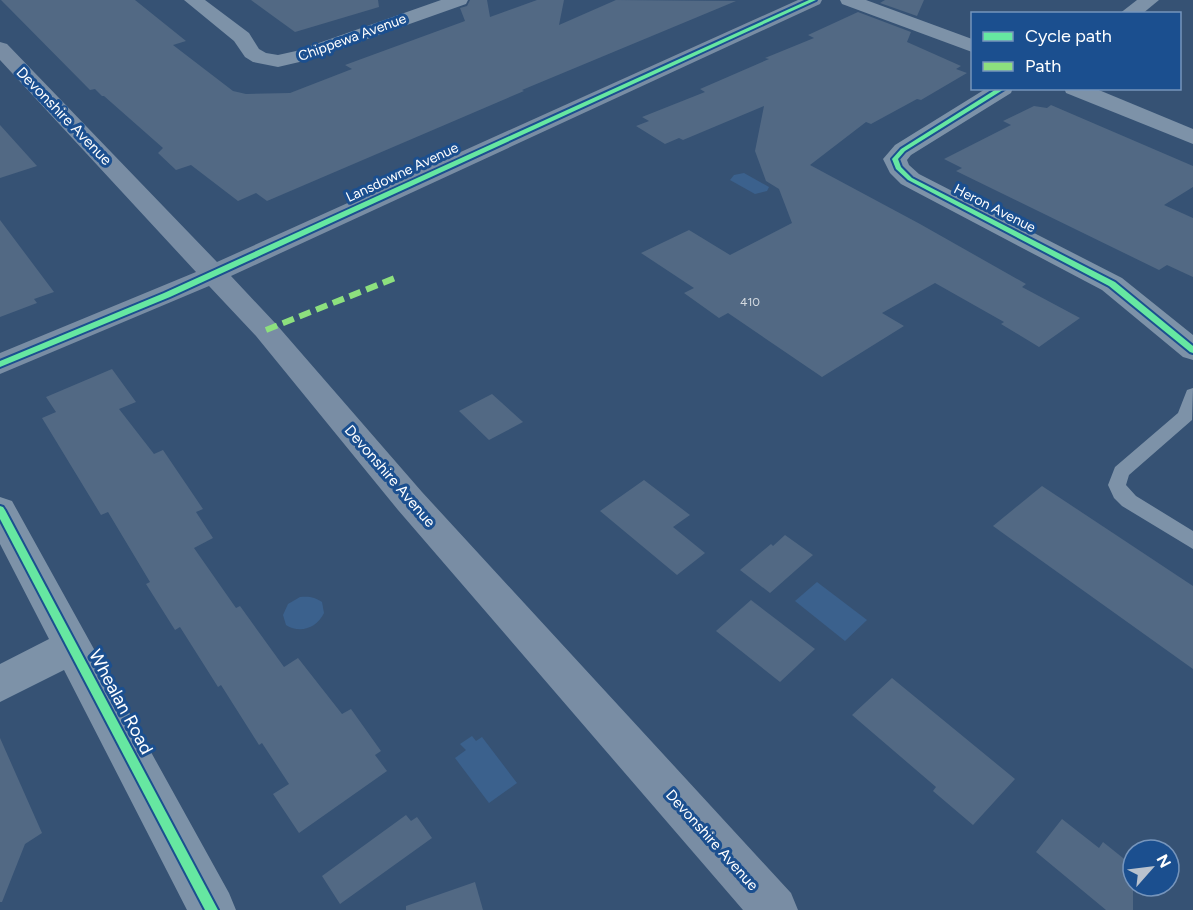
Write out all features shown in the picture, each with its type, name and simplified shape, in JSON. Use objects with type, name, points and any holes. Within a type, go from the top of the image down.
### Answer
[{"type":"main road","name":"Lansdowne Avenue","points":[[0,364],[214,273],[813,0]]},
{"type":"main road","name":"Devonshire Avenue","points":[[4,57],[214,273],[266,330],[410,501],[774,910]]},
{"type":"street","name":"Chippewa Avenue","points":[[193,0],[242,37],[256,56],[278,61],[301,56],[459,0]]},
{"type":"street","points":[[849,0],[971,46]]},
{"type":"street","points":[[1131,12],[1150,0]]},
{"type":"street","name":"Heron Avenue","points":[[1000,90],[903,150],[895,159],[898,168],[910,179],[1112,284],[1193,350]]},
{"type":"street","points":[[1079,90],[1193,138]]},
{"type":"street","name":"Whealan Road","points":[[0,510],[212,910]]},
{"type":"street","points":[[0,684],[72,646]]},
{"type":"lane","points":[[1193,394],[1186,416],[1121,472],[1117,485],[1129,501],[1193,541]]},
{"type":"water","points":[[744,173],[769,187],[767,191],[755,194],[730,180],[734,175]]},
{"type":"water","points":[[817,582],[867,620],[845,641],[795,601]]},
{"type":"water","points":[[300,597],[312,597],[322,602],[324,613],[313,626],[302,629],[291,628],[286,625],[283,615],[288,604]]},
{"type":"water","points":[[472,736],[476,741],[482,737],[517,783],[489,803],[455,758],[466,750],[460,744]]},
{"type":"building","points":[[1,0],[135,0],[186,41],[173,45],[233,91],[246,94],[290,93],[352,69],[345,65],[465,21],[460,8],[467,6],[470,0],[487,0],[490,17],[537,0],[564,0],[559,25],[616,0],[736,1],[522,90],[524,91],[267,201],[256,193],[238,201],[191,165],[176,170],[158,153],[163,148],[104,96],[95,89],[90,90]]},
{"type":"building","points":[[251,0],[378,0],[379,7],[295,32]]},
{"type":"building","points":[[885,0],[924,0],[917,16],[880,3]]},
{"type":"building","points":[[858,12],[911,32],[907,42],[961,66],[956,69],[967,73],[921,100],[917,99],[871,124],[866,122],[810,165],[1026,284],[1022,287],[1080,318],[1039,347],[1001,324],[1004,322],[935,283],[882,313],[904,326],[822,377],[728,313],[719,318],[684,293],[694,288],[641,253],[689,230],[730,255],[792,223],[779,189],[766,181],[755,151],[764,106],[683,140],[679,138],[665,144],[636,126],[649,121],[642,117],[705,92],[700,89],[814,38],[808,35]]},
{"type":"building","points":[[1051,105],[1193,166],[1193,187],[1164,205],[1193,218],[1193,277],[1167,265],[1159,270],[956,171],[962,168],[944,159],[1011,125],[1003,121],[1034,106],[1047,108]]},
{"type":"building","points":[[0,125],[37,166],[0,178]]},
{"type":"building","points":[[0,220],[54,292],[34,299],[37,303],[0,317]]},
{"type":"building","points":[[112,369],[136,402],[119,409],[154,454],[163,450],[203,509],[196,512],[213,538],[194,548],[236,608],[240,606],[284,667],[298,658],[342,714],[351,709],[381,751],[375,755],[387,771],[299,833],[273,794],[289,784],[262,743],[259,745],[221,685],[218,687],[180,627],[175,630],[146,584],[150,582],[108,512],[101,515],[42,418],[56,412],[46,397]]},
{"type":"building","points":[[492,394],[523,422],[489,440],[459,411]]},
{"type":"building","points":[[644,480],[690,515],[673,527],[705,553],[677,575],[600,511]]},
{"type":"building","points":[[1042,486],[1193,586],[1193,669],[993,526]]},
{"type":"building","points":[[785,535],[813,555],[770,593],[740,570]]},
{"type":"building","points":[[751,600],[815,649],[780,682],[716,631]]},
{"type":"building","points":[[892,678],[1015,779],[973,825],[933,791],[936,787],[852,715]]},
{"type":"building","points":[[0,738],[42,833],[25,844],[2,902],[0,902]]},
{"type":"building","points":[[406,815],[411,821],[417,817],[432,838],[340,904],[322,876]]},
{"type":"building","points":[[1062,819],[1099,848],[1103,842],[1121,856],[1121,898],[1133,898],[1133,910],[1106,910],[1036,852]]},
{"type":"building","points":[[475,882],[483,910],[406,910],[406,906]]},
{"type":"marked path","points":[[266,330],[395,278]]},
{"type":"cycle path","points":[[0,364],[167,295],[813,0]]},
{"type":"cycle path","points":[[1000,90],[903,150],[895,159],[898,168],[910,179],[1112,284],[1193,350]]},
{"type":"cycle path","points":[[0,510],[212,910]]}]
